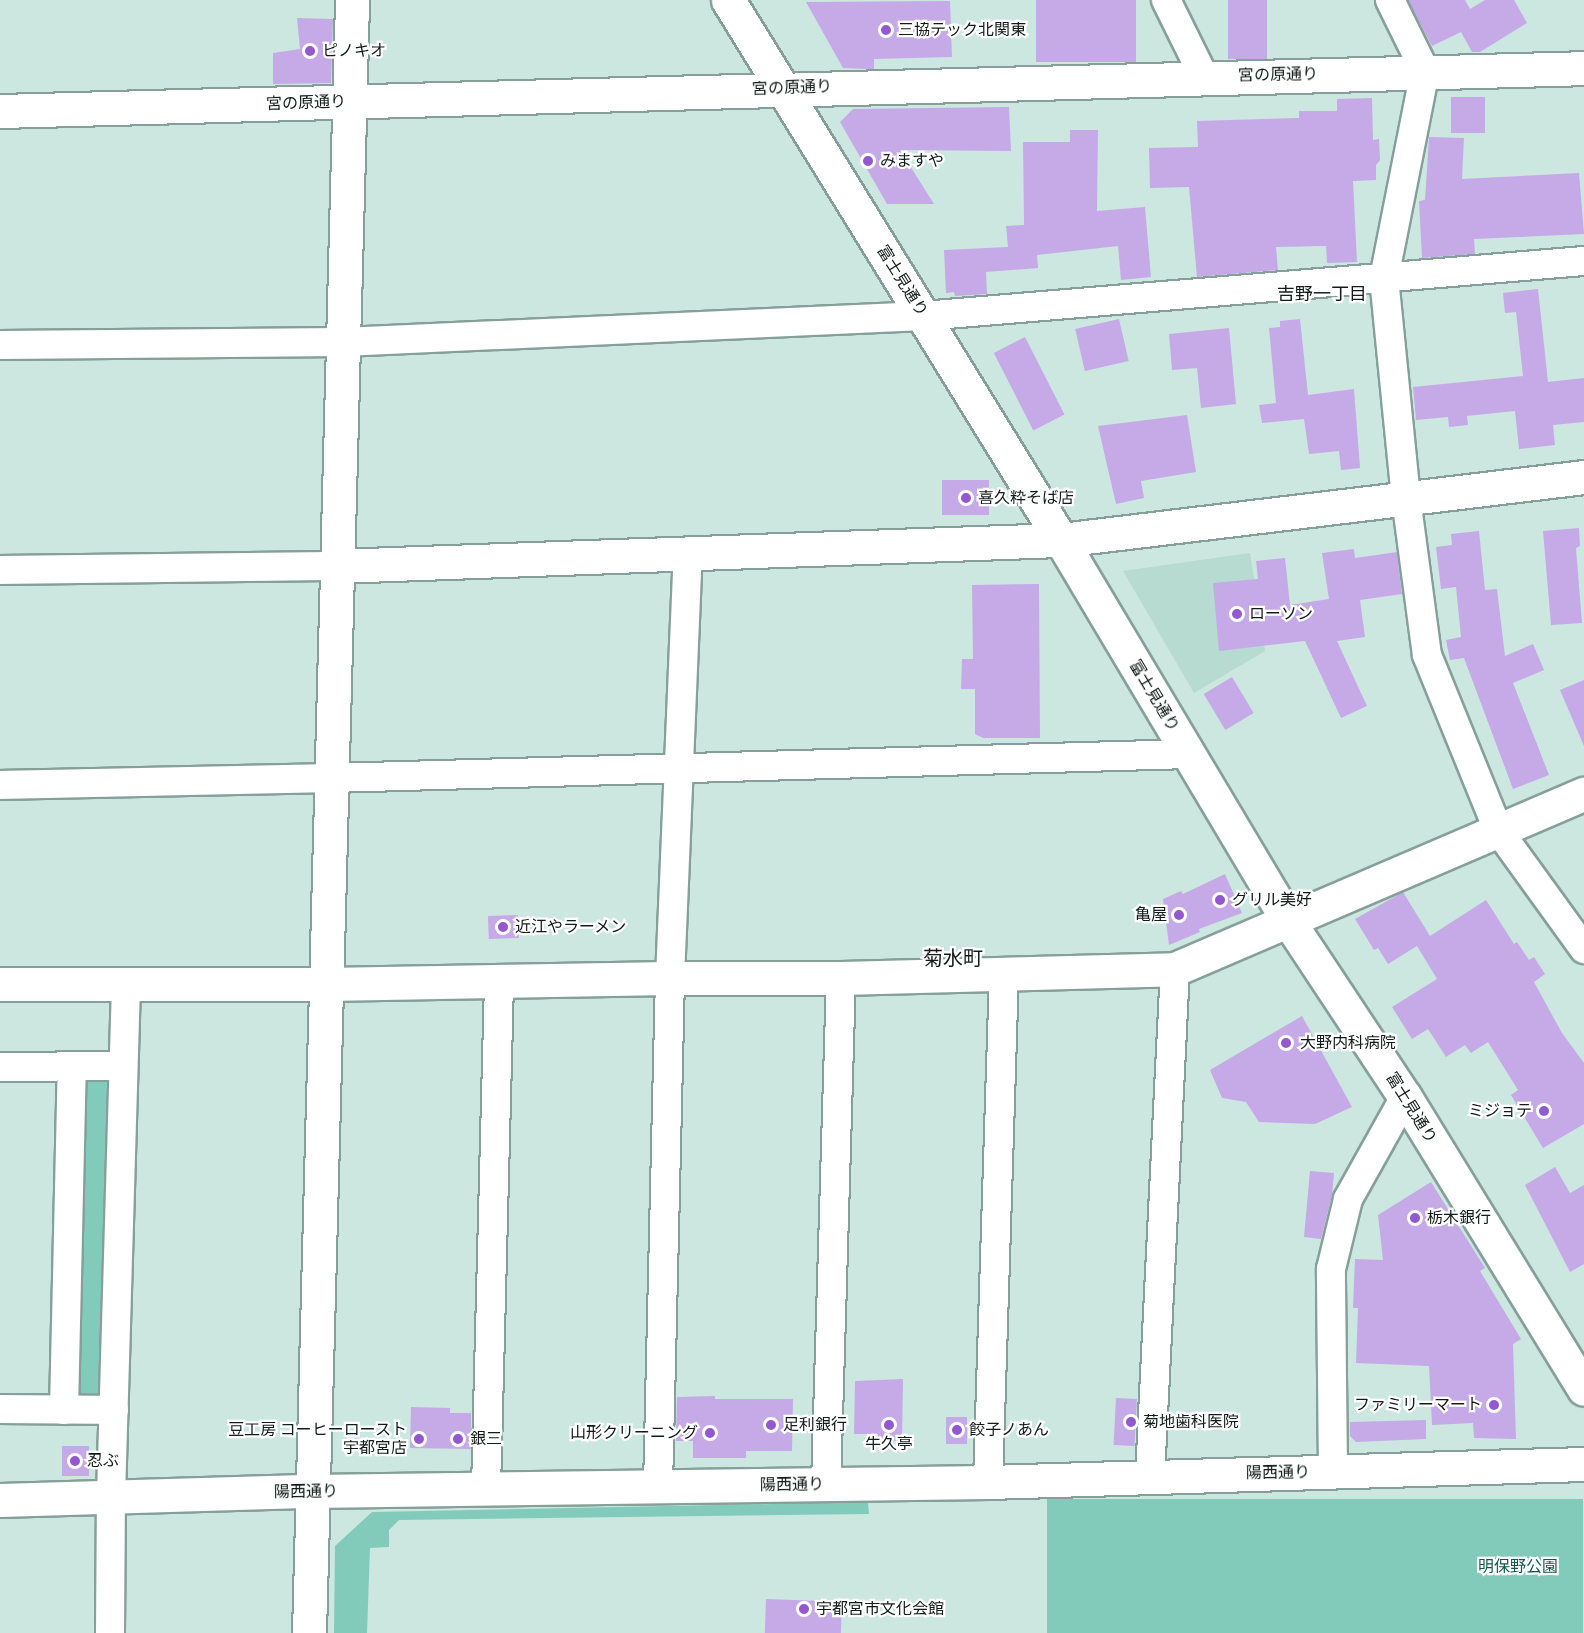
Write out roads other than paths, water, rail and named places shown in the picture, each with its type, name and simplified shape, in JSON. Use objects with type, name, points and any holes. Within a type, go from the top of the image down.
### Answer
[{"type":"street","points":[[309,1633],[352,0]]},
{"type":"street","name":"富士見通り","points":[[728,0],[1061,540],[1287,919],[1406,1097],[1584,1389]]},
{"type":"street","points":[[1166,0],[1204,77]]},
{"type":"street","points":[[1390,0],[1425,71],[1384,278],[1407,498],[1427,655],[1498,830],[1584,949]]},
{"type":"street","name":"宮の原通り","points":[[0,111],[1584,68]]},
{"type":"street","points":[[0,345],[343,342],[923,316],[1584,261]]},
{"type":"street","points":[[0,570],[337,566],[1061,540],[1584,477]]},
{"type":"street","points":[[658,1487],[670,978],[688,553]]},
{"type":"street","points":[[0,785],[1189,754]]},
{"type":"street","points":[[0,984],[326,984],[670,978],[842,978],[1175,969],[1287,919],[1584,794]]},
{"type":"street","points":[[1150,1476],[1175,969]]},
{"type":"street","points":[[988,1482],[1004,972]]},
{"type":"street","points":[[826,1485],[842,978]]},
{"type":"street","points":[[486,1489],[499,981]]},
{"type":"street","points":[[110,1633],[111,1496],[126,984]]},
{"type":"street","points":[[0,1067],[123,1066]]},
{"type":"street","points":[[64,1410],[72,1067]]},
{"type":"street","points":[[1333,1472],[1331,1269],[1348,1200],[1406,1097]]},
{"type":"street","points":[[0,1409],[114,1410]]},
{"type":"street","name":"陽西通り","points":[[0,1500],[312,1491],[988,1482],[1584,1464]]},
{"type":"place","name":"三協テック北関東","points":[[886,30]]},
{"type":"place","name":"ピノキオ","points":[[310,51]]},
{"type":"place","name":"みますや","points":[[868,161]]},
{"type":"place","name":"喜久粋そば店","points":[[966,498]]},
{"type":"place","name":"ローソン","points":[[1237,614]]},
{"type":"place","name":"グリル美好","points":[[1220,900]]},
{"type":"place","name":"亀屋","points":[[1179,915]]},
{"type":"place","name":"近江やラーメン","points":[[503,927]]},
{"type":"place","name":"大野内科病院","points":[[1286,1043]]},
{"type":"place","name":"ミジョテ","points":[[1544,1111]]},
{"type":"place","name":"栃木銀行","points":[[1415,1218]]},
{"type":"place","name":"ファミリーマート","points":[[1494,1405]]},
{"type":"place","name":"菊地歯科医院","points":[[1131,1422]]},
{"type":"place","name":"足利銀行","points":[[771,1425]]},
{"type":"place","name":"牛久亭","points":[[889,1425]]},
{"type":"place","name":"餃子ノあん","points":[[957,1430]]},
{"type":"place","name":"山形クリーニング","points":[[710,1433]]},
{"type":"place","name":"豆工房 コーヒーロースト 宇都宮店","points":[[419,1439]]},
{"type":"place","name":"銀三","points":[[458,1439]]},
{"type":"place","name":"忍ぶ","points":[[75,1461]]},
{"type":"place","name":"宇都宮市文化会館","points":[[804,1609]]},
{"type":"district","name":"吉野一丁目","points":[[1322,294]]},
{"type":"district","name":"菊水町","points":[[953,958]]},
{"type":"park label","name":"明保野公園","points":[[1518,1567]]}]
